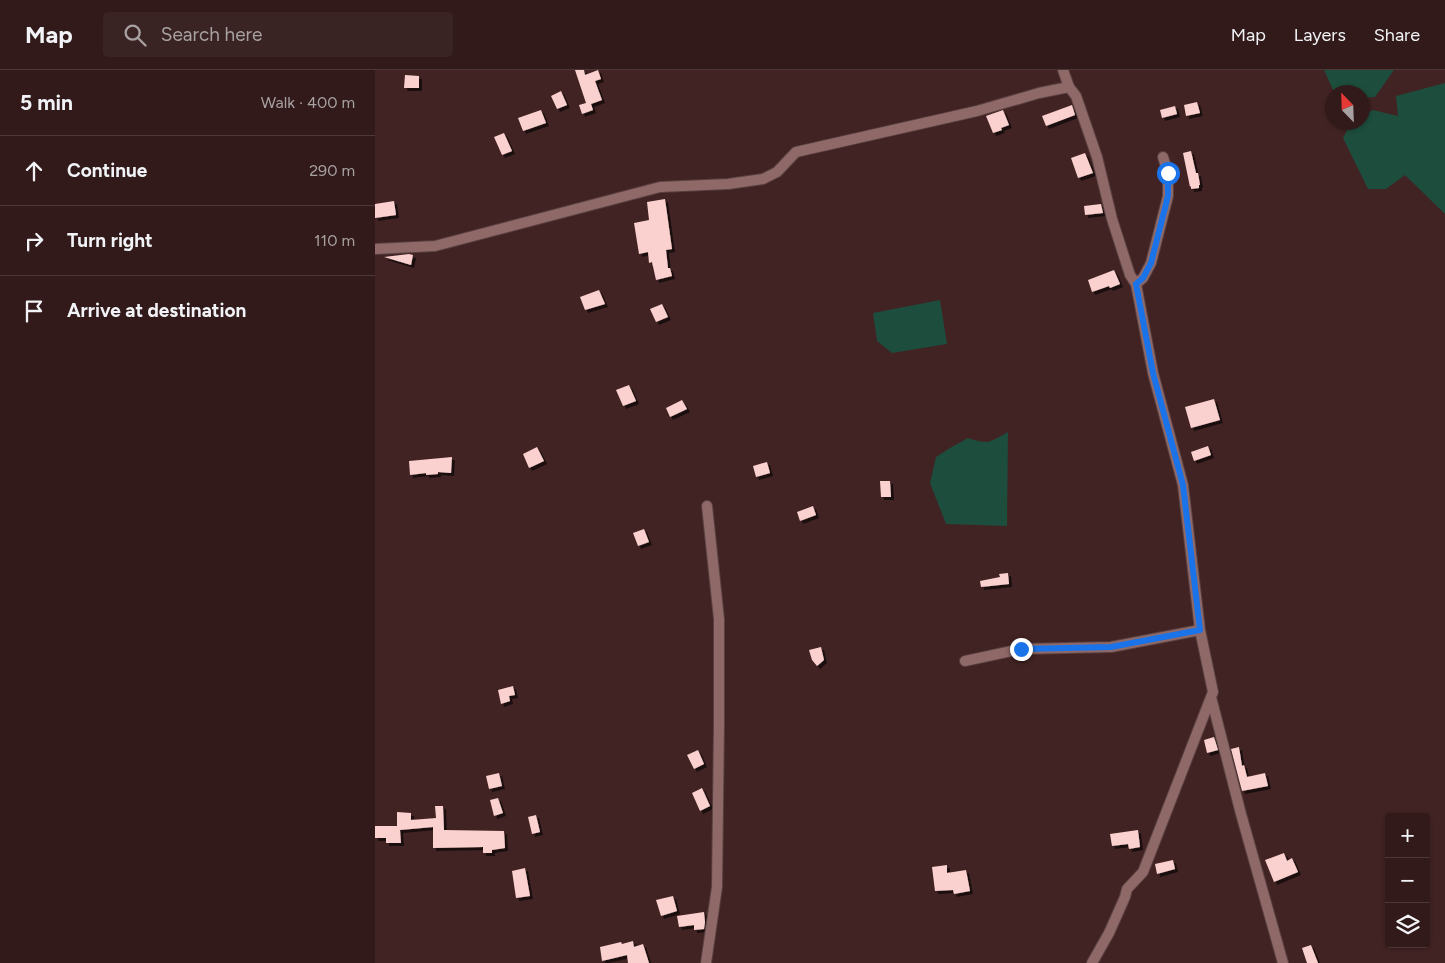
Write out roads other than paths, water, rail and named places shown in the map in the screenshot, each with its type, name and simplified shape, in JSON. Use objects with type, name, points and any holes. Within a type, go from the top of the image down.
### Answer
[{"type":"street","points":[[1063,70],[1069,87],[1077,96],[1097,157],[1112,219],[1131,275],[1136,284],[1153,373],[1183,485],[1200,630],[1213,692],[1143,872],[1127,889],[1109,933],[1092,963]]},
{"type":"street","points":[[375,250],[435,246],[660,188],[729,184],[763,179],[777,172],[796,152],[977,111],[1039,93],[1069,87]]},
{"type":"street","points":[[1136,284],[1143,278],[1151,263],[1168,196],[1168,173],[1163,157]]},
{"type":"street","points":[[706,963],[717,887],[719,724],[719,619],[707,506]]},
{"type":"street","points":[[965,661],[1021,649],[1111,647],[1200,630]]},
{"type":"street","points":[[1211,697],[1241,814],[1283,963]]}]
